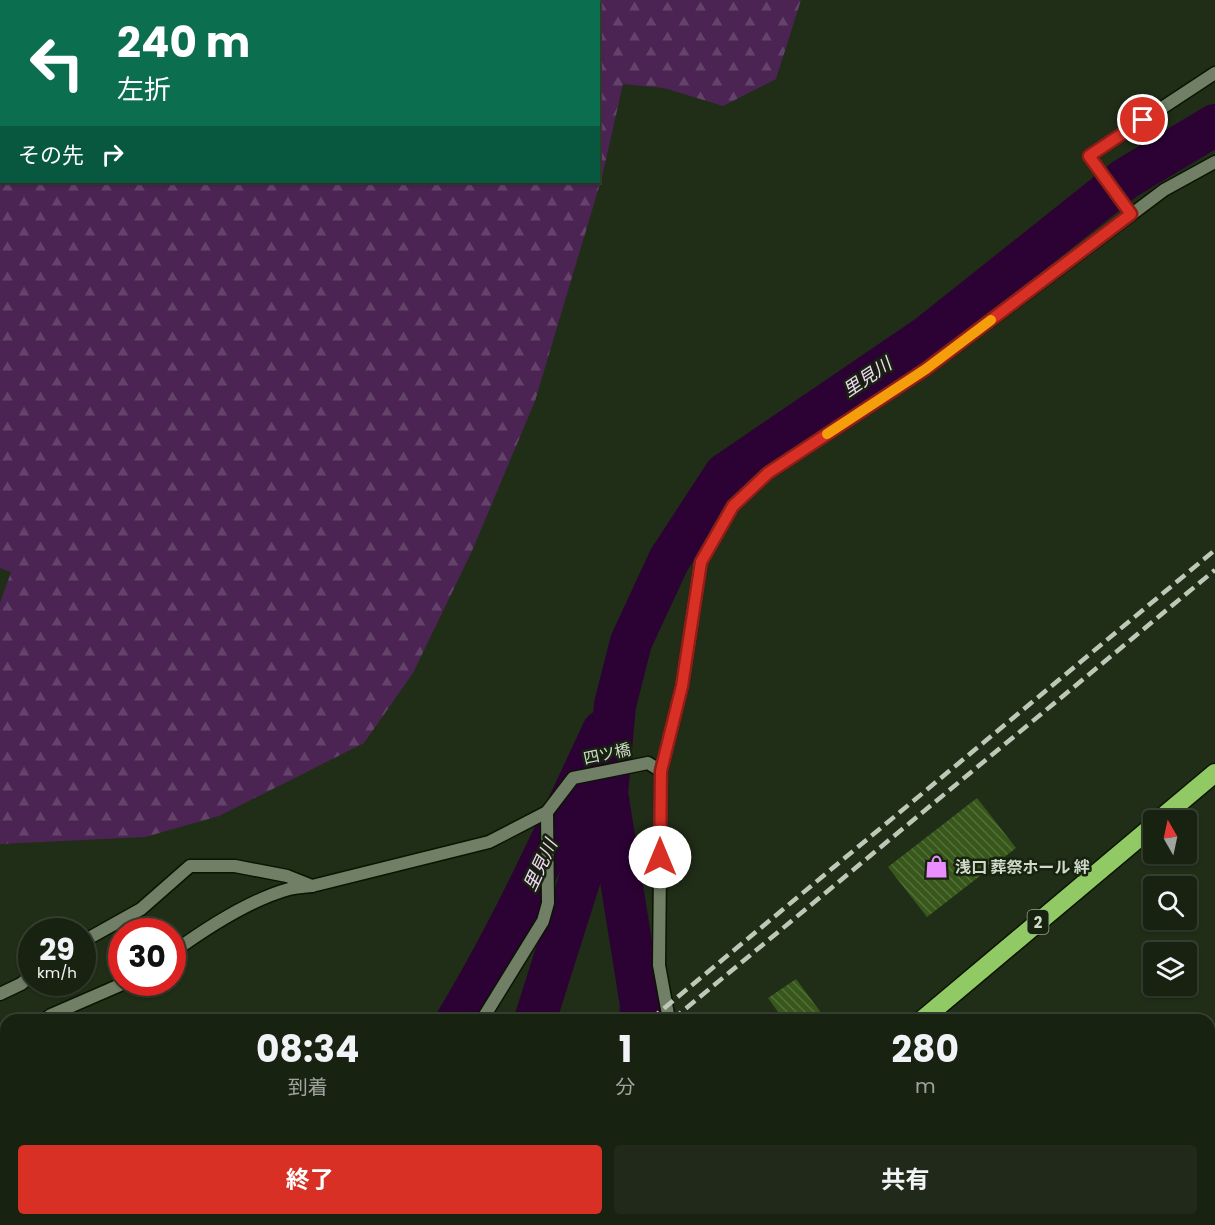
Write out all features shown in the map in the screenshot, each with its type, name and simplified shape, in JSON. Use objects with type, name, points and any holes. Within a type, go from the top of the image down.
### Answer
[{"type":"highway","points":[[1170,810],[1215,773]]},
{"type":"highway","name":"2","points":[[929,1014],[1143,834]]},
{"type":"street","points":[[1131,214],[1089,156],[1215,73]]},
{"type":"street","points":[[668,1014],[659,965],[661,771],[682,686],[701,562],[733,506],[768,473],[926,369],[1164,190],[1215,162]]},
{"type":"street","name":"四ツ橋","points":[[547,812],[573,778],[648,763],[661,771]]},
{"type":"street","points":[[186,943],[249,905],[288,889],[312,886],[489,842],[547,812],[548,903],[543,921],[486,1014]]},
{"type":"street","points":[[96,934],[141,909],[190,866],[235,866],[287,876],[312,886]]},
{"type":"street","points":[[0,994],[18,985]]},
{"type":"street","points":[[53,1014],[108,990]]},
{"type":"green space","points":[[600,0],[801,0],[776,79],[723,106],[664,88],[623,84],[602,177],[535,401],[472,551],[413,673],[364,743],[219,816],[145,837],[0,844],[0,603],[11,572],[0,568],[0,183],[600,183]]},
{"type":"building","points":[[977,798],[1016,848],[927,917],[888,867]]},
{"type":"building","points":[[796,979],[822,1014],[778,1014],[768,998]]},
{"type":"waterway","name":"里見川","points":[[537,1014],[607,793],[615,705],[631,642],[669,560],[725,474],[929,335],[1125,179],[1215,125]]},
{"type":"waterway","name":"里見川","points":[[460,1014],[516,914],[603,731]]},
{"type":"waterway","name":"里見川","points":[[608,799],[641,1005],[640,1014]]},
{"type":"railway","points":[[657,1014],[1215,550]]},
{"type":"railway","points":[[679,1014],[1215,570]]},
{"type":"slow traffic","points":[[827,434],[926,369],[991,320]]},
{"type":"place","name":"浅口 葬祭ホール 絆","points":[[937,867]]},
{"type":"route","points":[[660,857],[661,771],[682,686],[701,562],[733,506],[768,473],[926,369],[1131,214],[1089,156],[1143,120]]}]
